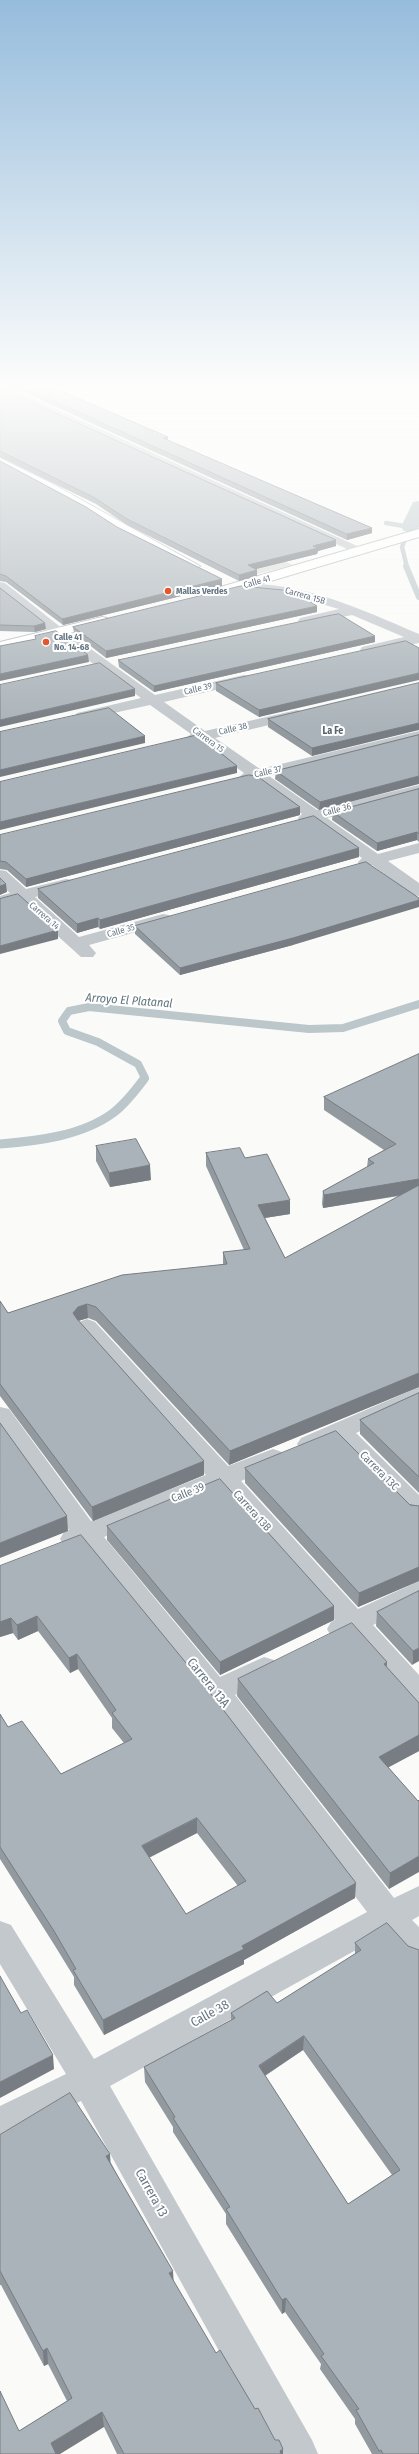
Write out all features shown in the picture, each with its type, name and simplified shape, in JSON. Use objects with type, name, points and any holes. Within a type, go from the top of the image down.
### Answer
[{"type":"street","points":[[75,500],[91,508],[122,529],[204,571]]},
{"type":"street","points":[[248,500],[362,551]]},
{"type":"street","name":"Calle 41","points":[[201,597],[384,545],[419,533]]},
{"type":"street","name":"Carrera 15B","points":[[217,577],[238,587],[268,587],[294,591],[419,638]]},
{"type":"street","name":"Carrera 15","points":[[0,586],[58,632],[105,664],[255,775],[419,891]]},
{"type":"street","points":[[289,624],[350,611]]},
{"type":"street","points":[[0,646],[118,617]]},
{"type":"street","points":[[350,654],[419,638]]},
{"type":"street","points":[[83,669],[120,661]]},
{"type":"street","name":"Calle 39","points":[[69,719],[259,675]]},
{"type":"street","name":"Calle 38","points":[[180,741],[311,711]]},
{"type":"street","name":"Calle 37","points":[[232,780],[419,736]]},
{"type":"street","name":"Calle 36","points":[[292,822],[419,790]]},
{"type":"street","points":[[352,866],[419,848]]},
{"type":"street","name":"Carrera 14","points":[[0,875],[89,956]]},
{"type":"street","points":[[0,901],[82,879]]},
{"type":"street","name":"Calle 35","points":[[77,944],[176,916]]},
{"type":"street","name":"Carrera 13B","points":[[87,1327],[353,1623],[419,1694]]},
{"type":"street","name":"Calle 39","points":[[50,1549],[222,1478],[340,1432],[419,1396]]},
{"type":"street","name":"Carrera 13A","points":[[0,1415],[86,1534],[216,1692],[389,1916],[419,1950]]},
{"type":"street","name":"Carrera 13C","points":[[340,1432],[419,1511]]},
{"type":"street","points":[[319,1640],[419,1592]]},
{"type":"street","points":[[216,1692],[285,1658]]},
{"type":"street","name":"Calle 38","points":[[0,2124],[88,2080],[419,1900]]},
{"type":"street","name":"Carrera 13","points":[[0,1935],[88,2080],[298,2454]]},
{"type":"shaded area","points":[[274,556],[293,565],[237,579]]},
{"type":"building","points":[[0,500],[72,500],[117,527],[222,579],[62,619],[6,576],[0,574]]},
{"type":"building","points":[[97,500],[247,500],[336,540],[313,546],[318,548],[248,565],[257,570],[239,575],[127,519]]},
{"type":"building","points":[[271,500],[306,500],[372,528],[347,534]]},
{"type":"building","points":[[241,586],[293,591],[317,606],[106,651],[73,627]]},
{"type":"building","points":[[0,588],[45,623],[34,626],[0,625]]},
{"type":"building","points":[[339,614],[375,636],[154,686],[118,660],[332,615]]},
{"type":"building","points":[[56,631],[88,655],[0,674],[0,646],[36,639],[35,636]]},
{"type":"building","points":[[406,641],[419,648],[419,673],[259,710],[216,683]]},
{"type":"building","points":[[100,663],[135,689],[0,720],[0,685]]},
{"type":"building","points":[[419,683],[419,723],[312,748],[268,719]]},
{"type":"building","points":[[109,708],[145,736],[0,770],[0,732]]},
{"type":"building","points":[[198,735],[237,766],[0,822],[0,782]]},
{"type":"building","points":[[419,735],[419,776],[320,802],[276,771]]},
{"type":"building","points":[[249,775],[257,776],[300,807],[26,879],[6,862],[0,861],[0,835]]},
{"type":"building","points":[[419,789],[419,834],[417,832],[377,843],[333,812]]},
{"type":"building","points":[[314,816],[359,848],[100,920],[98,918],[77,924],[38,889]]},
{"type":"building","points":[[366,862],[419,898],[419,900],[293,938],[180,968],[135,926]]},
{"type":"building","points":[[0,878],[6,884],[0,886]]},
{"type":"building","points":[[18,894],[58,930],[0,946],[0,899]]},
{"type":"building","points":[[419,1054],[419,1179],[324,1195],[323,1191],[374,1163],[368,1159],[396,1144],[324,1097]]},
{"type":"building","points":[[136,1139],[150,1165],[109,1173],[96,1146]]},
{"type":"building","points":[[240,1148],[245,1158],[267,1154],[290,1200],[258,1205],[285,1258],[419,1185],[419,1373],[230,1451],[96,1307],[87,1304],[78,1307],[73,1313],[77,1319],[204,1461],[92,1507],[0,1384],[0,1301],[8,1313],[122,1275],[227,1264],[223,1252],[250,1249],[206,1153]]},
{"type":"building","points":[[419,1393],[419,1477],[360,1420]]},
{"type":"building","points":[[0,1423],[67,1516],[0,1543]]},
{"type":"building","points":[[336,1431],[410,1505],[419,1506],[419,1567],[359,1593],[245,1468]]},
{"type":"building","points":[[220,1479],[334,1606],[220,1662],[107,1526]]},
{"type":"building","points":[[81,1535],[205,1686],[356,1883],[242,1946],[244,1949],[103,2020],[73,1970],[76,1969],[54,1931],[0,1847],[0,1714],[8,1727],[22,1721],[61,1774],[132,1739],[112,1713],[116,1710],[77,1654],[69,1658],[37,1616],[17,1625],[11,1618],[0,1622],[0,1566]],"holes":[[[197,1818],[246,1881],[186,1914],[142,1846]]]},
{"type":"building","points":[[419,1591],[419,1648],[413,1651],[377,1612]]},
{"type":"building","points":[[352,1623],[387,1662],[384,1664],[419,1703],[419,1735],[379,1757],[418,1801],[419,1800],[419,1856],[390,1873],[238,1679]]},
{"type":"building","points":[[387,1923],[408,1946],[419,1950],[419,2454],[383,2454],[381,2450],[379,2451],[356,2410],[359,2409],[321,2356],[324,2354],[286,2298],[282,2300],[226,2209],[230,2207],[173,2118],[175,2117],[144,2067],[235,2018],[231,2013],[267,1991],[277,2003],[361,1950],[355,1943]],"holes":[[[304,2036],[400,2170],[348,2204],[259,2066]]]},
{"type":"building","points":[[0,1976],[21,2013],[27,2010],[53,2055],[0,2082]]},
{"type":"building","points":[[70,2093],[110,2154],[106,2156],[173,2271],[169,2273],[216,2353],[220,2350],[255,2409],[258,2408],[275,2440],[279,2440],[283,2449],[280,2451],[281,2454],[124,2454],[102,2412],[51,2443],[56,2454],[0,2454],[0,2391],[19,2431],[72,2398],[47,2348],[43,2351],[0,2271],[0,2135]]},
{"type":"waterway","points":[[410,527],[419,506]]},
{"type":"waterway","points":[[386,523],[410,527],[402,547],[407,567]]},
{"type":"waterway","points":[[406,566],[419,597]]},
{"type":"waterway","name":"Arroyo El Platanal","points":[[144,1079],[145,1078],[138,1064],[98,1042],[67,1031],[62,1021],[69,1011],[89,1007],[309,1029],[343,1028],[419,1004]]},
{"type":"waterway","name":"Arroyo El Platanal","points":[[0,1144],[59,1136],[101,1121],[113,1113],[130,1097],[144,1079]]},
{"type":"place","name":"Mallas Verdes","points":[[168,591]]},
{"type":"place","name":"Calle 41 No. 14-68","points":[[46,642]]},
{"type":"district","name":"La Fe","points":[[333,731]]}]
